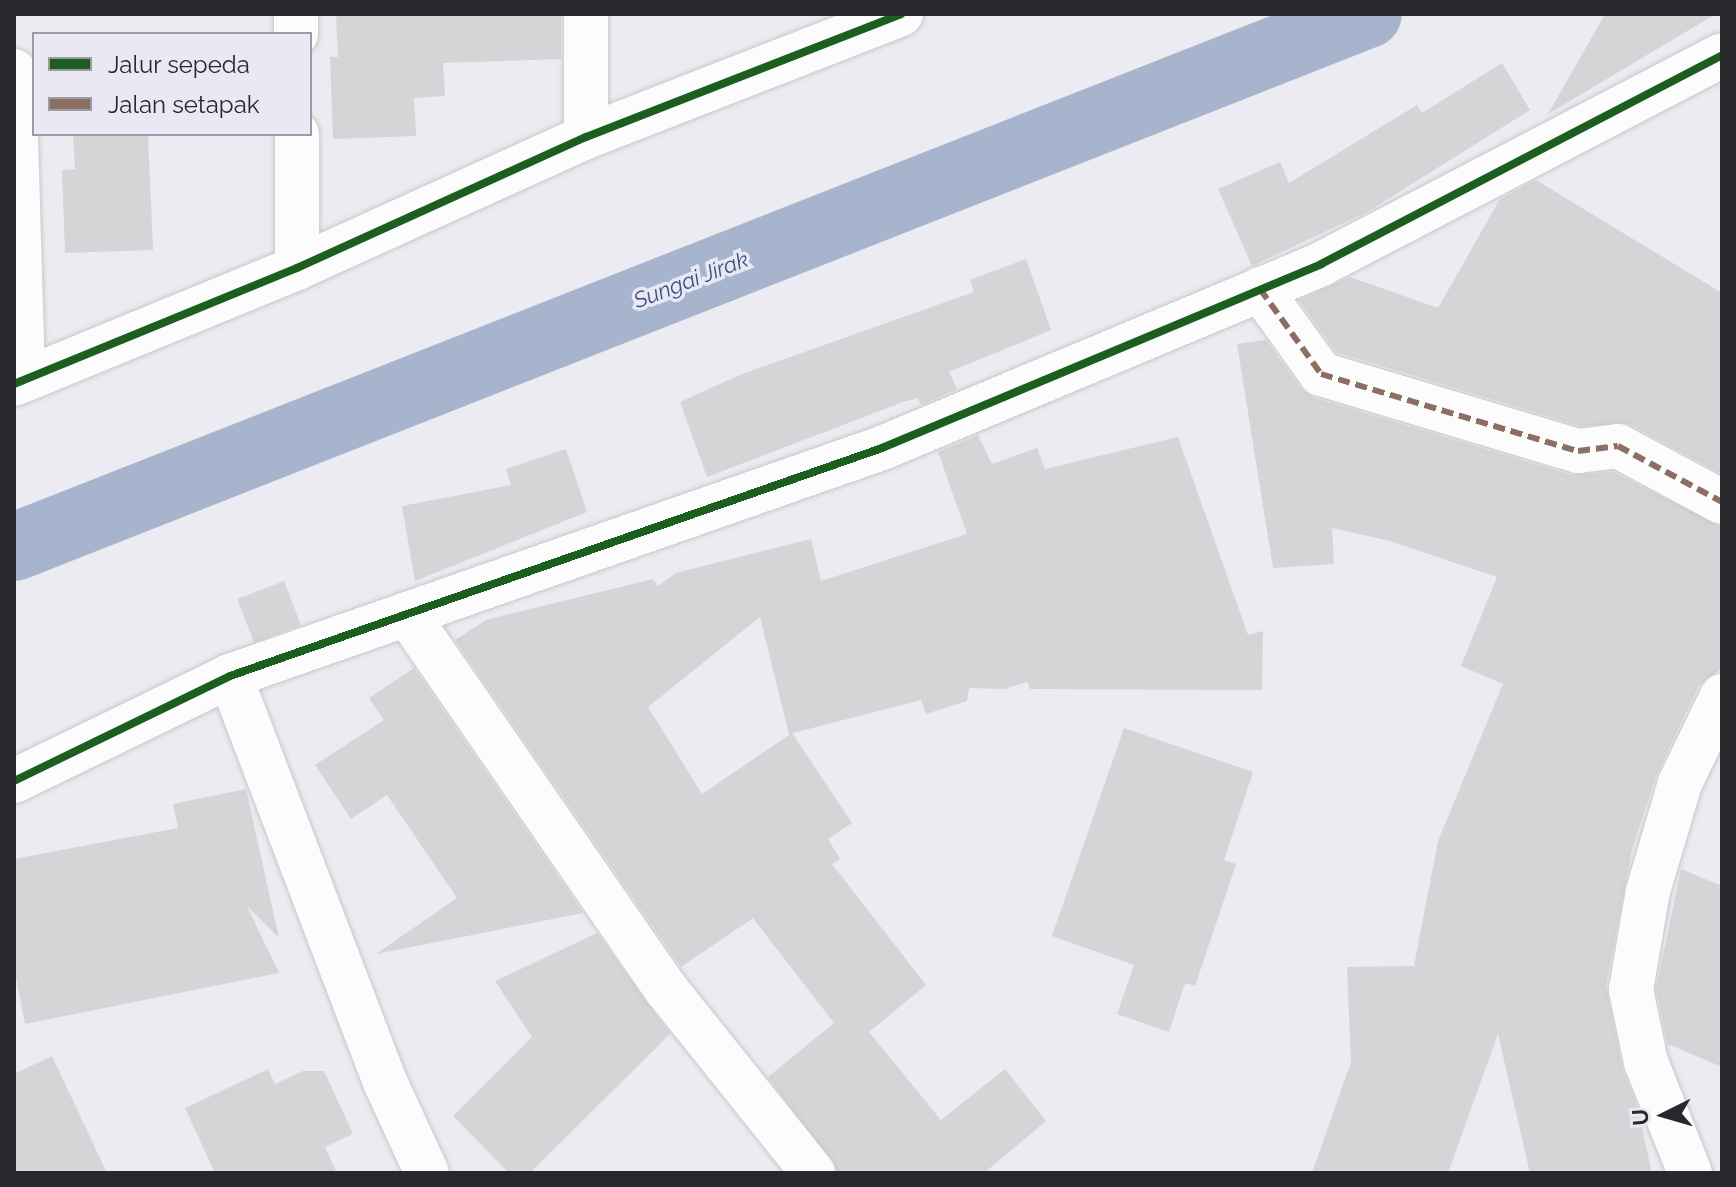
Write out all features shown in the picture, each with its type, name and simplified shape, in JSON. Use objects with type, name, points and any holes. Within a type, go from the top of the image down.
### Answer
[{"type":"street","points":[[586,14],[586,137]]},
{"type":"street","points":[[14,71],[19,382],[297,268],[586,137],[901,14]]},
{"type":"street","points":[[14,781],[230,676],[882,448],[1321,264],[1722,55]]},
{"type":"street","points":[[297,136],[297,268]]},
{"type":"street","points":[[1260,289],[1321,374],[1578,451],[1618,446],[1722,502]]},
{"type":"street","points":[[407,614],[665,988],[813,1173]]},
{"type":"street","points":[[230,676],[380,1070],[427,1173]]},
{"type":"street","points":[[1690,1173],[1646,1062],[1631,990],[1648,891],[1680,783],[1722,696]]},
{"type":"building","points":[[336,14],[561,14],[561,59],[443,63],[445,96],[414,98],[416,136],[333,139],[330,57],[338,57]]},
{"type":"building","points":[[1605,14],[1716,14],[1548,114]]},
{"type":"building","points":[[1502,63],[1530,110],[1367,212],[1252,266],[1218,189],[1280,162],[1289,183],[1417,105],[1422,113]]},
{"type":"building","points":[[73,136],[148,136],[153,250],[65,253],[62,170],[75,169]]},
{"type":"building","points":[[1536,180],[1722,293],[1722,474],[1629,424],[1580,426],[1336,352],[1299,300],[1350,277],[1438,308],[1500,199]]},
{"type":"building","points":[[1026,259],[1051,330],[949,372],[957,389],[921,405],[918,398],[903,402],[707,477],[680,402],[742,374],[974,292],[970,280]]},
{"type":"building","points":[[1266,340],[1301,389],[1314,398],[1571,475],[1613,472],[1722,527],[1722,668],[1699,685],[1656,776],[1632,849],[1606,986],[1622,1067],[1638,1109],[1652,1173],[1530,1173],[1498,1034],[1448,1173],[1312,1173],[1351,1062],[1347,967],[1414,966],[1438,841],[1503,684],[1461,666],[1497,577],[1390,541],[1332,528],[1334,564],[1273,568],[1237,344]]},
{"type":"building","points":[[978,435],[992,464],[1037,448],[1045,469],[1178,437],[1248,635],[1263,631],[1262,690],[1030,689],[1027,682],[1005,689],[969,688],[967,701],[926,714],[921,700],[792,733],[852,823],[828,839],[840,859],[832,864],[926,985],[869,1032],[941,1120],[1005,1069],[1046,1121],[984,1173],[839,1173],[768,1077],[834,1023],[753,918],[681,967],[455,640],[486,620],[653,579],[658,586],[676,573],[811,539],[821,581],[967,534],[938,452]],"holes":[[[760,617],[791,733],[702,794],[648,707]]]},
{"type":"building","points":[[566,449],[587,512],[415,581],[402,506],[511,485],[506,469]]},
{"type":"building","points":[[284,581],[301,625],[254,643],[237,599]]},
{"type":"building","points":[[414,668],[583,913],[376,954],[457,898],[387,795],[351,819],[315,765],[384,720],[369,698]]},
{"type":"building","points":[[1124,728],[1253,772],[1224,860],[1236,864],[1195,986],[1185,983],[1169,1032],[1117,1014],[1134,965],[1052,936]]},
{"type":"building","points":[[246,789],[279,938],[247,906],[279,973],[25,1024],[14,967],[14,859],[178,828],[173,804]]},
{"type":"building","points":[[1681,869],[1722,886],[1722,1067],[1668,1044],[1656,990]]},
{"type":"building","points":[[597,933],[670,1034],[530,1173],[509,1173],[453,1116],[532,1037],[495,981]]},
{"type":"building","points":[[52,1056],[107,1173],[14,1173],[14,1074]]},
{"type":"building","points":[[268,1069],[275,1084],[303,1071],[324,1071],[353,1134],[325,1147],[337,1173],[215,1173],[185,1108]]},
{"type":"waterway","name":"Sungai Jirak","points":[[14,547],[1368,14]]},
{"type":"marked path","points":[[1260,289],[1321,374],[1578,451],[1618,446],[1722,502]]},
{"type":"cycle path","points":[[14,384],[297,268],[586,137],[901,14]]},
{"type":"cycle path","points":[[14,781],[230,676],[882,448],[1321,264],[1722,55]]}]
